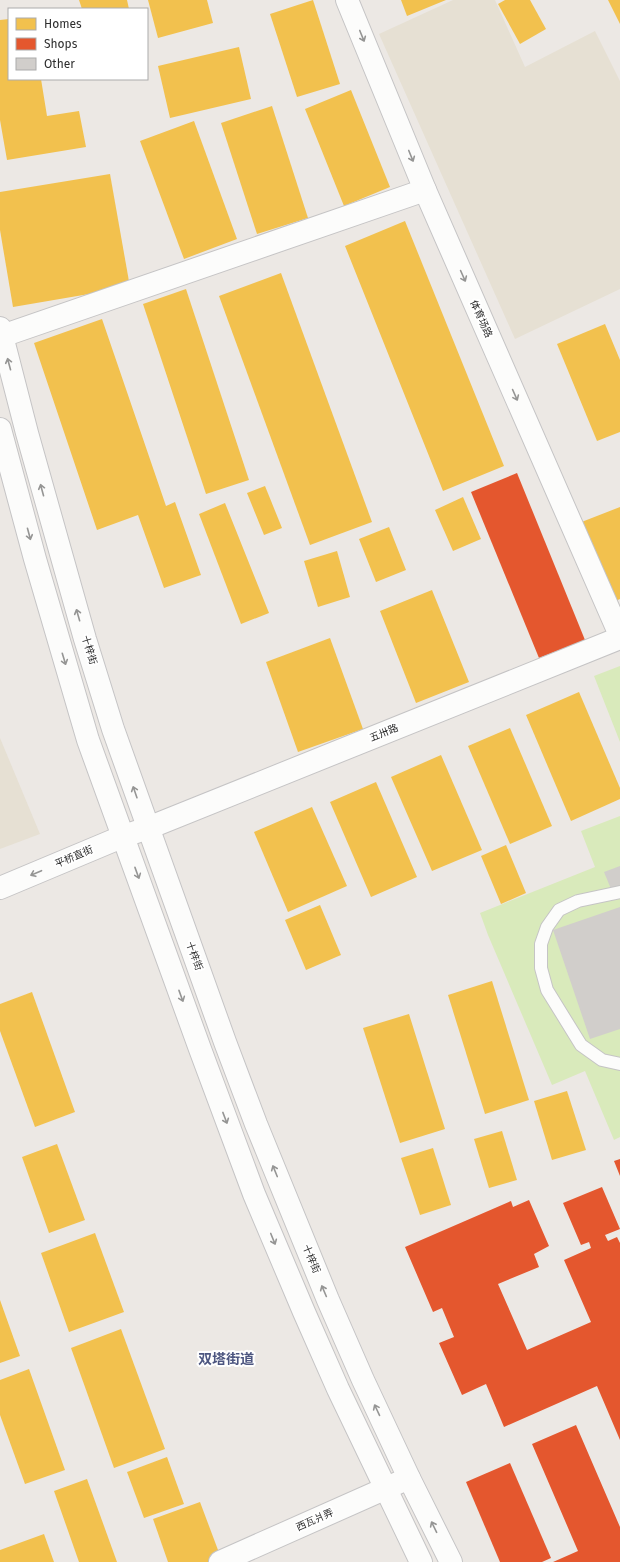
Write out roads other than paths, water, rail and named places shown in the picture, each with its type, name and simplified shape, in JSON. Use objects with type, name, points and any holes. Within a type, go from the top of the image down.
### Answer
[{"type":"main road","name":"体育场路","points":[[347,0],[425,190],[620,637]]},
{"type":"main road","points":[[1,332],[425,190]]},
{"type":"main road","name":"十梓街","points":[[1,332],[29,440],[83,632],[113,729],[256,1124],[328,1300],[363,1380],[409,1478],[451,1562]]},
{"type":"main road","points":[[0,429],[88,740],[200,1049],[254,1194],[316,1340],[421,1562]]},
{"type":"main road","name":"五卅路","points":[[148,828],[620,637]]},
{"type":"main road","name":"平桥直街","points":[[0,888],[124,836],[148,828]]},
{"type":"main road","name":"西瓦爿弄","points":[[220,1562],[409,1478]]},
{"type":"lane","points":[[620,892],[578,901],[559,910],[547,927],[541,944],[541,968],[547,990],[581,1045],[602,1060],[620,1064]]},
{"type":"district","name":"双塔街道","points":[[226,1359]]}]
